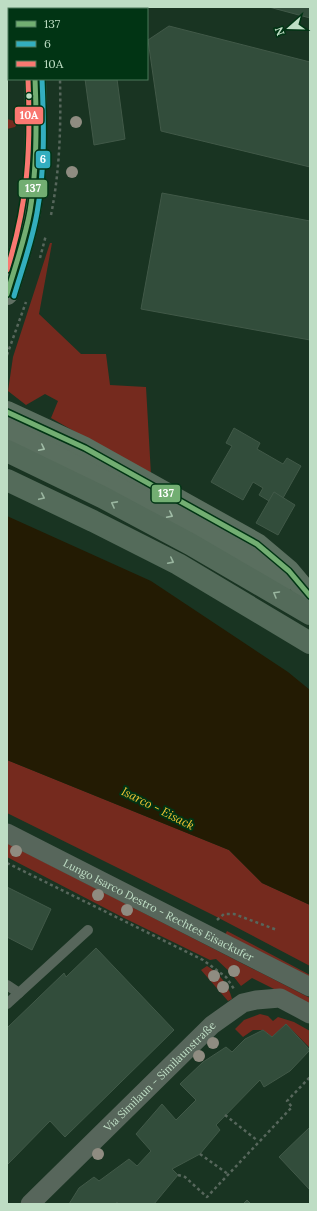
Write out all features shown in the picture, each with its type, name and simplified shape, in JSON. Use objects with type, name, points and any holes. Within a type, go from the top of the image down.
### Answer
[{"type":"highway","points":[[7,451],[102,497],[190,544],[310,614]]},
{"type":"highway","points":[[7,480],[178,564],[310,642]]},
{"type":"main road","points":[[8,288],[29,213],[32,190],[36,143],[35,80]]},
{"type":"main road","points":[[7,412],[84,448],[257,544],[289,572],[310,596]]},
{"type":"main road","points":[[7,430],[193,526],[310,596]]},
{"type":"street","name":"Lungo Isarco Destro - Rechtes Eisackufer","points":[[7,833],[208,933],[310,987]]},
{"type":"street","name":"Via Similaun - Similaunstraße","points":[[30,1204],[212,1025],[243,1003],[280,998],[310,1014]]},
{"type":"lane","points":[[289,572],[310,577]]},
{"type":"lane","points":[[7,1004],[88,930]]},
{"type":"lane","points":[[7,985],[19,993]]},
{"type":"path","points":[[7,863],[203,960],[226,977],[243,1003]]},
{"type":"path","points":[[208,933],[219,918],[224,914],[234,914],[277,930]]},
{"type":"path","points":[[178,1175],[185,1177],[207,1197],[258,1141],[292,1107],[286,1101],[310,1077]]},
{"type":"path","points":[[226,1115],[258,1141]]},
{"type":"path","points":[[200,1154],[228,1174]]},
{"type":"shaded area","points":[[7,119],[18,122],[15,127],[7,129]]},
{"type":"shaded area","points":[[50,243],[52,243],[39,314],[81,354],[106,354],[110,385],[146,387],[151,475],[51,418],[58,401],[45,394],[26,405],[8,391],[13,357]]},
{"type":"shaded area","points":[[7,760],[229,850],[262,883],[310,905],[310,966],[213,915],[7,813]]},
{"type":"shaded area","points":[[7,843],[310,998],[310,1007],[252,978],[241,986],[230,972],[216,959],[210,960],[124,918],[7,857]]},
{"type":"shaded area","points":[[227,931],[310,975],[310,980],[225,935]]},
{"type":"shaded area","points":[[207,966],[216,972],[223,980],[232,999],[228,1001],[201,970]]},
{"type":"shaded area","points":[[260,1014],[268,1016],[273,1021],[278,1017],[294,1022],[310,1031],[310,1048],[286,1024],[272,1037],[263,1030],[253,1030],[243,1037],[235,1029],[244,1020]]},
{"type":"water","name":"Isarco - Eisack","points":[[7,516],[151,581],[288,672],[310,690],[310,905],[262,883],[229,850],[7,760]]},
{"type":"building","points":[[108,7],[108,8],[75,8]]},
{"type":"building","points":[[269,7],[310,7],[310,18]]},
{"type":"building","points":[[169,26],[310,62],[310,167],[161,131],[148,40]]},
{"type":"building","points":[[7,39],[8,39],[8,77]]},
{"type":"building","points":[[85,80],[117,80],[125,139],[94,145]]},
{"type":"building","points":[[162,193],[310,221],[310,340],[141,309]]},
{"type":"building","points":[[234,428],[260,443],[257,449],[283,464],[287,458],[301,466],[283,498],[274,492],[269,501],[259,495],[263,488],[253,482],[243,500],[211,482],[232,446],[226,443]]},
{"type":"building","points":[[274,492],[295,505],[278,535],[256,523]]},
{"type":"building","points":[[7,887],[51,909],[32,950],[7,937]]},
{"type":"building","points":[[96,948],[174,1030],[65,1137],[50,1121],[7,1165],[7,1028],[64,973],[66,977]]},
{"type":"building","points":[[286,1024],[310,1050],[290,1071],[264,1087],[260,1080],[216,1125],[220,1130],[200,1154],[172,1169],[178,1175],[154,1204],[118,1204],[117,1202],[116,1204],[69,1204],[79,1188],[94,1177],[99,1181],[129,1159],[137,1166],[151,1151],[136,1134],[162,1104],[176,1120],[196,1100],[180,1084],[203,1062],[226,1047],[232,1052],[245,1039],[263,1030],[272,1037]]},
{"type":"building","points":[[310,1127],[310,1190],[279,1157]]},
{"type":"building","points":[[247,1200],[251,1204],[243,1204]]},
{"type":"transit line","name":"10A","points":[[7,270],[20,222],[24,199],[29,129],[28,80]]},
{"type":"transit line","name":"137","points":[[7,294],[20,253],[30,211],[36,145],[35,80]]},
{"type":"transit line","name":"6","points":[[14,296],[27,255],[40,196],[43,146],[42,80]]},
{"type":"transit line","name":"137","points":[[7,412],[85,448],[257,544],[289,571],[310,596]]}]
